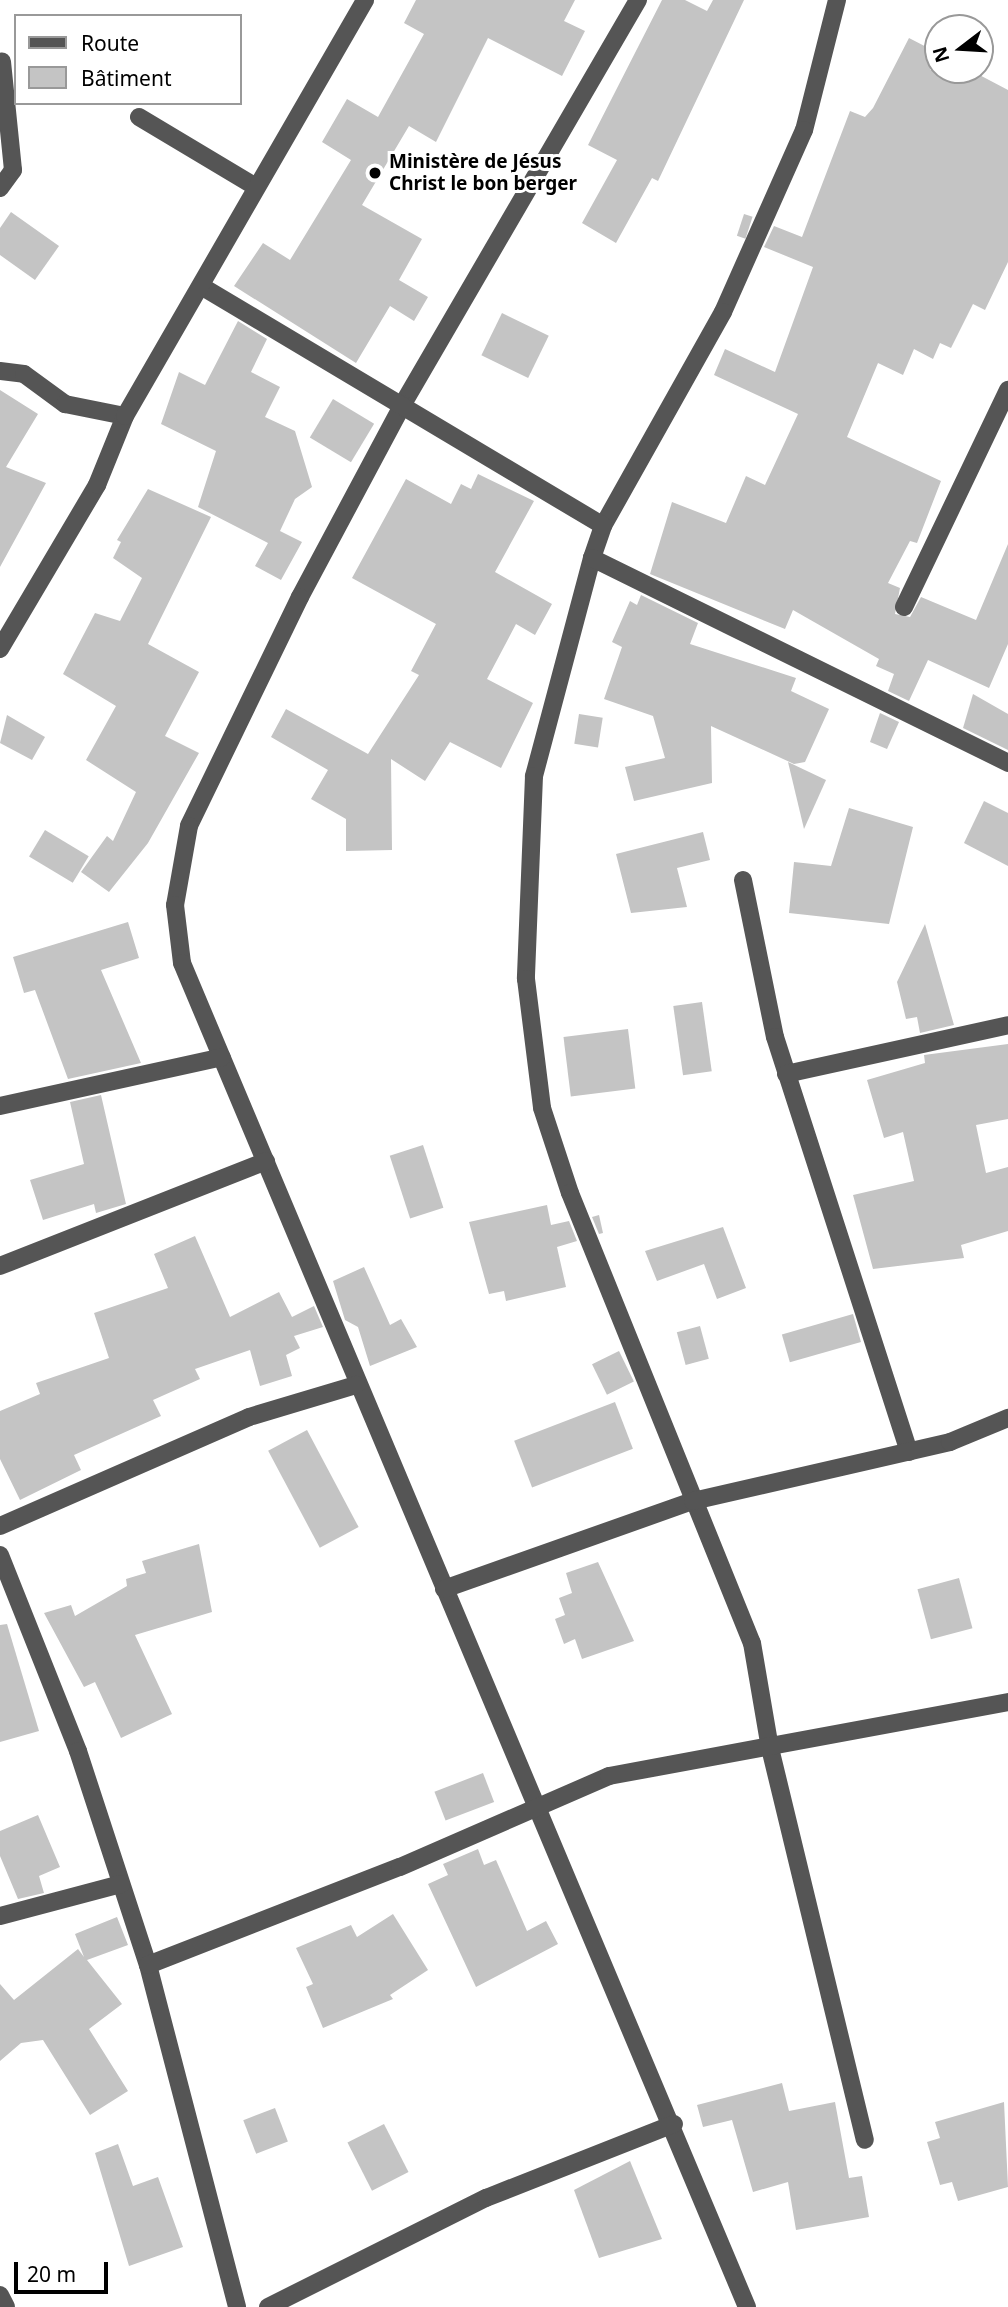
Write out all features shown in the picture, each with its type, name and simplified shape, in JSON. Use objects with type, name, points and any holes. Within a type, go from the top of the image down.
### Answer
[{"type":"street","points":[[0,649],[97,485],[125,416],[365,0]]},
{"type":"street","points":[[638,0],[403,404],[189,826],[175,905],[182,963],[266,1161],[356,1385],[674,2124],[747,2307]]},
{"type":"street","points":[[837,0],[804,130],[723,312],[603,526],[592,558],[534,776],[526,979],[542,1108],[694,1501],[752,1643],[770,1748],[865,2140]]},
{"type":"street","points":[[0,188],[13,170],[2,62]]},
{"type":"street","points":[[139,117],[256,187]]},
{"type":"street","points":[[201,286],[403,404],[603,526]]},
{"type":"street","points":[[0,371],[24,374],[65,404],[125,416]]},
{"type":"street","points":[[904,607],[1008,390]]},
{"type":"street","points":[[592,558],[1008,763]]},
{"type":"street","points":[[743,880],[786,1074],[908,1452]]},
{"type":"street","points":[[786,1074],[1008,1026]]},
{"type":"street","points":[[0,1105],[222,1057]]},
{"type":"street","points":[[0,1266],[266,1161]]},
{"type":"street","points":[[0,1526],[249,1417],[356,1385]]},
{"type":"street","points":[[444,1589],[694,1501],[908,1452],[1008,1418]]},
{"type":"street","points":[[0,1555],[78,1751],[148,1965],[237,2307]]},
{"type":"street","points":[[148,1965],[539,1808],[609,1776],[1008,1702]]},
{"type":"street","points":[[0,1916],[121,1884]]},
{"type":"street","points":[[268,2307],[486,2198],[674,2124]]},
{"type":"street","points":[[0,2295],[6,2307]]},
{"type":"building","points":[[416,0],[575,0],[564,21],[585,31],[562,76],[488,38],[436,142],[409,126],[362,205],[422,239],[399,280],[428,297],[414,321],[390,306],[356,363],[234,286],[263,243],[290,260],[351,160],[322,142],[347,99],[378,117],[424,34],[404,23]]},
{"type":"building","points":[[662,0],[685,0],[707,11],[713,0],[744,0],[658,181],[652,178],[616,243],[582,223],[617,160],[588,145]]},
{"type":"building","points":[[909,38],[924,46],[924,84],[994,83],[1008,90],[1008,262],[985,310],[973,304],[951,348],[940,343],[933,359],[914,349],[903,375],[878,363],[847,437],[941,481],[917,543],[910,541],[888,583],[900,588],[895,614],[910,617],[921,597],[976,620],[1008,544],[1008,644],[989,688],[928,660],[909,701],[888,691],[894,674],[876,666],[879,659],[793,610],[785,629],[650,574],[672,502],[726,523],[746,476],[765,485],[798,414],[714,375],[725,349],[775,372],[813,267],[764,247],[774,226],[802,237],[850,111],[865,117],[873,108]]},
{"type":"building","points":[[11,212],[59,246],[35,280],[0,255],[0,228]]},
{"type":"building","points":[[744,214],[753,217],[745,239],[737,236]]},
{"type":"building","points":[[502,313],[549,336],[528,378],[481,355]]},
{"type":"building","points":[[238,321],[267,339],[251,372],[280,387],[265,417],[295,431],[312,487],[295,499],[280,531],[302,542],[281,580],[255,566],[268,543],[198,507],[216,451],[161,424],[179,372],[205,385]]},
{"type":"building","points":[[0,390],[38,414],[6,467],[46,483],[0,567]]},
{"type":"building","points":[[333,399],[374,424],[351,462],[310,438]]},
{"type":"building","points":[[478,474],[534,501],[495,572],[552,604],[535,635],[516,624],[487,679],[533,703],[501,768],[450,742],[425,781],[391,759],[392,850],[346,851],[346,819],[311,799],[328,770],[271,737],[286,709],[368,754],[419,675],[411,671],[436,624],[352,578],[406,479],[451,504],[461,484],[471,489]]},
{"type":"building","points":[[148,489],[211,517],[148,644],[199,672],[165,736],[199,753],[148,843],[109,892],[81,872],[107,836],[113,841],[136,792],[86,760],[116,706],[63,674],[95,613],[120,621],[142,578],[113,558],[121,542],[117,540]]},
{"type":"building","points":[[641,595],[698,623],[690,644],[796,678],[791,691],[829,709],[805,762],[794,764],[711,726],[712,783],[634,801],[625,767],[665,758],[653,716],[604,699],[622,647],[612,642],[630,601],[637,605]]},
{"type":"building","points":[[973,694],[1008,714],[1008,750],[963,728]]},
{"type":"building","points":[[880,713],[899,722],[887,749],[870,742]]},
{"type":"building","points":[[579,714],[603,718],[598,747],[574,744]]},
{"type":"building","points":[[7,715],[45,737],[32,760],[0,743]]},
{"type":"building","points":[[788,762],[826,780],[804,829]]},
{"type":"building","points":[[984,801],[1008,813],[1008,866],[964,843]]},
{"type":"building","points":[[849,808],[913,827],[889,924],[789,913],[794,862],[831,866]]},
{"type":"building","points":[[45,830],[89,856],[73,883],[29,857]]},
{"type":"building","points":[[703,832],[710,860],[677,868],[687,907],[631,913],[616,854]]},
{"type":"building","points":[[128,922],[139,958],[101,970],[141,1063],[68,1079],[35,990],[24,993],[13,957]]},
{"type":"building","points":[[925,924],[954,1025],[920,1033],[917,1017],[906,1019],[897,982]]},
{"type":"building","points":[[702,1002],[712,1071],[683,1075],[673,1006]]},
{"type":"building","points":[[628,1029],[635,1089],[571,1096],[563,1037]]},
{"type":"building","points":[[1008,1044],[1008,1119],[976,1125],[986,1173],[1008,1167],[1008,1231],[961,1245],[964,1258],[873,1269],[853,1195],[914,1181],[903,1132],[884,1138],[867,1080],[925,1063],[924,1055]]},
{"type":"building","points":[[101,1095],[126,1204],[96,1213],[94,1204],[43,1220],[30,1180],[84,1164],[70,1102]]},
{"type":"building","points":[[423,1145],[443,1208],[410,1219],[390,1156]]},
{"type":"building","points":[[547,1205],[551,1225],[569,1221],[577,1241],[557,1247],[566,1287],[506,1301],[504,1291],[489,1294],[469,1222]]},
{"type":"building","points":[[599,1215],[603,1233],[599,1234],[592,1217]]},
{"type":"building","points":[[723,1227],[746,1288],[717,1299],[704,1264],[657,1281],[645,1251]]},
{"type":"building","points":[[195,1236],[230,1317],[279,1292],[292,1317],[314,1306],[323,1327],[294,1336],[300,1348],[286,1355],[292,1376],[260,1386],[250,1350],[195,1369],[200,1379],[153,1400],[161,1416],[74,1455],[81,1470],[20,1500],[0,1459],[0,1411],[40,1394],[36,1383],[109,1358],[94,1313],[168,1288],[154,1254]]},
{"type":"building","points":[[364,1267],[390,1325],[401,1319],[417,1347],[370,1366],[358,1327],[345,1320],[333,1281]]},
{"type":"building","points":[[853,1314],[861,1342],[790,1362],[782,1334]]},
{"type":"building","points":[[700,1326],[709,1359],[686,1365],[677,1332]]},
{"type":"building","points":[[619,1351],[634,1382],[607,1395],[592,1364]]},
{"type":"building","points":[[615,1402],[633,1449],[532,1487],[514,1441]]},
{"type":"building","points":[[307,1430],[359,1527],[320,1548],[268,1451]]},
{"type":"building","points":[[199,1544],[212,1612],[135,1635],[172,1714],[121,1738],[95,1682],[84,1687],[44,1613],[71,1605],[75,1616],[127,1586],[126,1579],[146,1573],[142,1561]]},
{"type":"building","points":[[598,1562],[634,1641],[582,1659],[575,1639],[564,1644],[555,1619],[565,1615],[559,1598],[572,1593],[566,1573]]},
{"type":"building","points":[[959,1578],[972,1628],[931,1639],[917,1589]]},
{"type":"building","points":[[7,1624],[39,1731],[0,1742],[0,1625]]},
{"type":"building","points":[[483,1773],[494,1802],[446,1821],[434,1792]]},
{"type":"building","points":[[38,1815],[60,1867],[39,1876],[44,1893],[18,1899],[0,1856],[0,1831]]},
{"type":"building","points":[[478,1849],[484,1865],[496,1860],[527,1931],[546,1921],[558,1944],[476,1987],[428,1884],[448,1875],[443,1864]]},
{"type":"building","points":[[393,1914],[428,1970],[390,1995],[393,1999],[323,2028],[306,1987],[313,1984],[296,1948],[351,1925],[357,1937]]},
{"type":"building","points":[[117,1917],[128,1945],[87,1960],[122,2004],[89,2029],[128,2091],[90,2115],[43,2040],[21,2043],[0,2061],[0,1984],[14,2000],[78,1949],[84,1957],[75,1934]]},
{"type":"building","points":[[782,2083],[789,2111],[835,2102],[849,2178],[862,2176],[869,2217],[796,2230],[788,2182],[753,2192],[732,2120],[703,2127],[697,2105]]},
{"type":"building","points":[[1004,2102],[1008,2187],[958,2201],[952,2182],[940,2185],[927,2142],[940,2138],[935,2122]]},
{"type":"building","points":[[275,2108],[288,2142],[256,2154],[243,2120]]},
{"type":"building","points":[[384,2124],[409,2172],[372,2191],[347,2143]]},
{"type":"building","points":[[118,2144],[133,2186],[158,2177],[183,2247],[129,2266],[95,2153]]},
{"type":"building","points":[[630,2161],[662,2239],[599,2258],[574,2190]]},
{"type":"place","name":"Ministère de Jésus Christ le bon berger","points":[[375,173]]}]
